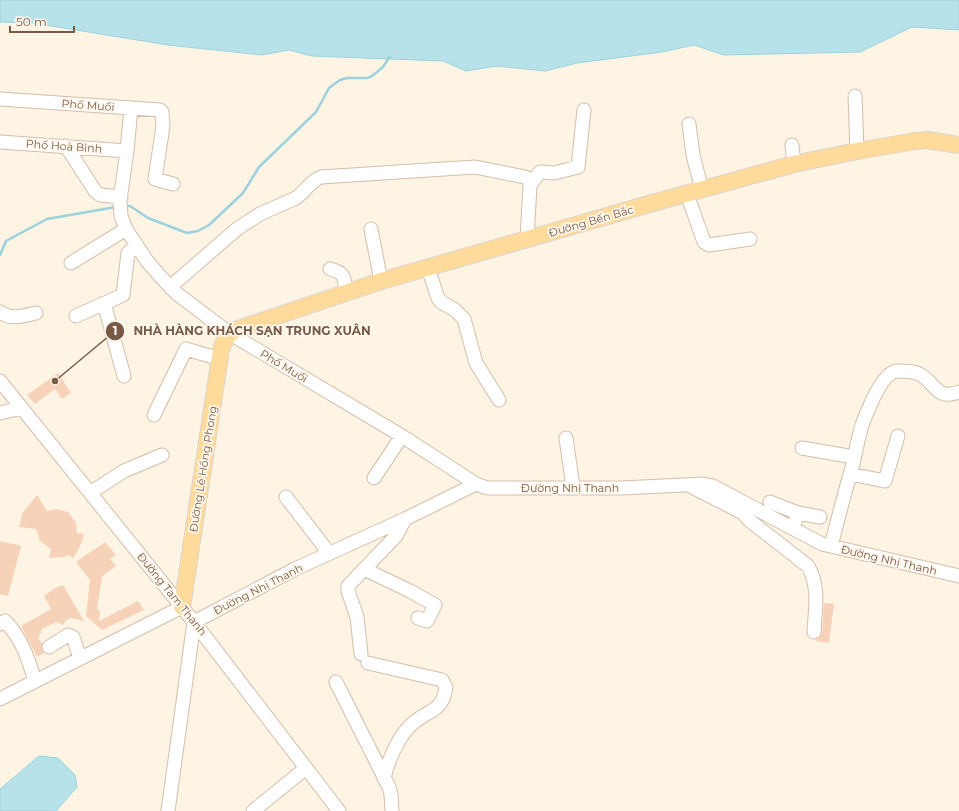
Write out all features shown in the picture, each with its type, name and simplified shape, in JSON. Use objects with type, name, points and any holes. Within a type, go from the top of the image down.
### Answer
[{"type":"main road","name":"Đường Bến Bắc","points":[[229,333],[240,327],[381,281],[794,164],[915,141],[926,140],[959,145]]},
{"type":"main road","name":"Đường Lê Hồng Phong","points":[[182,607],[220,359],[223,344],[229,333]]},
{"type":"street","points":[[855,96],[857,151]]},
{"type":"street","name":"Phố Muối","points":[[0,99],[131,108],[121,199],[121,216],[126,229],[147,261],[170,287],[229,333],[402,436],[476,484]]},
{"type":"street","points":[[131,108],[160,110],[162,112],[163,126],[155,179],[173,184]]},
{"type":"street","points":[[530,185],[540,172],[554,173],[578,167],[584,110]]},
{"type":"street","points":[[689,124],[694,192],[704,242],[709,245],[750,239]]},
{"type":"street","name":"Phố Hoà Bình","points":[[0,142],[127,150]]},
{"type":"street","points":[[792,145],[794,164]]},
{"type":"street","points":[[66,146],[95,191],[100,195],[121,199]]},
{"type":"street","points":[[170,287],[237,229],[260,214],[301,195],[315,179],[321,177],[475,167],[525,177],[528,179],[530,185],[527,239]]},
{"type":"street","points":[[71,263],[126,229]]},
{"type":"street","points":[[371,229],[381,281]]},
{"type":"street","points":[[76,316],[122,295],[128,253],[137,246]]},
{"type":"street","points":[[428,268],[438,298],[441,302],[455,310],[464,319],[476,363],[499,400]]},
{"type":"street","points":[[330,269],[340,271],[342,274],[346,293]]},
{"type":"street","points":[[104,304],[124,376]]},
{"type":"street","points":[[0,312],[8,316],[15,317],[36,314]]},
{"type":"street","points":[[154,415],[186,349],[220,359]]},
{"type":"street","points":[[831,546],[862,426],[870,406],[884,380],[889,374],[895,371],[913,372],[920,374],[935,390],[941,393],[946,395],[959,392]]},
{"type":"street","name":"Đường Tam Thanh","points":[[0,381],[194,622],[339,811]]},
{"type":"street","points":[[0,413],[22,408]]},
{"type":"street","points":[[374,478],[402,436]]},
{"type":"street","points":[[850,474],[885,481],[887,480],[898,436]]},
{"type":"street","points":[[566,438],[573,487]]},
{"type":"street","points":[[802,448],[854,457]]},
{"type":"street","points":[[90,493],[124,471],[162,455]]},
{"type":"street","name":"Đường Nhị Thanh","points":[[194,622],[329,553],[405,519],[476,484],[487,488],[622,488],[703,484],[713,486],[822,544],[959,576]]},
{"type":"street","points":[[687,484],[743,513]]},
{"type":"street","points":[[286,497],[329,553]]},
{"type":"street","points":[[735,498],[743,513],[750,520],[808,566],[814,576],[816,588],[814,632]]},
{"type":"street","points":[[770,502],[798,513],[820,517]]},
{"type":"street","points":[[793,528],[798,513]]},
{"type":"street","points":[[384,778],[387,766],[403,733],[416,720],[433,712],[443,700],[446,687],[442,680],[364,658],[356,612],[348,591],[350,584],[396,536],[405,519]]},
{"type":"street","points":[[364,569],[436,605],[427,620],[418,618]]},
{"type":"street","points":[[0,699],[182,607]]},
{"type":"street","points":[[2,620],[18,636],[28,657],[35,681]]},
{"type":"street","points":[[168,811],[194,622]]},
{"type":"street","points":[[49,647],[68,635],[71,635],[80,658]]},
{"type":"street","points":[[336,682],[391,794],[392,811]]},
{"type":"street","points":[[253,811],[306,768]]},
{"type":"water","points":[[0,0],[959,0],[959,30],[912,27],[860,52],[724,55],[694,45],[662,52],[577,63],[545,71],[497,66],[466,71],[443,61],[312,56],[289,50],[262,55],[168,45],[33,23],[0,22]]},
{"type":"water","points":[[39,756],[58,758],[75,775],[77,787],[56,811],[0,811],[0,789]]},
{"type":"building","points":[[58,373],[71,393],[62,399],[55,389],[35,404],[27,395]]},
{"type":"building","points":[[37,495],[47,511],[56,509],[68,512],[76,523],[77,533],[84,534],[82,542],[73,559],[70,555],[49,558],[51,549],[40,541],[36,529],[19,527],[22,514]]},
{"type":"building","points":[[0,541],[21,546],[8,596],[0,594]]},
{"type":"building","points":[[105,542],[116,555],[110,559],[116,566],[102,576],[97,610],[100,610],[99,621],[138,601],[144,610],[102,630],[86,616],[90,580],[76,562]]},
{"type":"building","points":[[63,585],[84,621],[72,618],[66,620],[63,625],[56,622],[42,629],[38,638],[42,644],[42,651],[44,653],[37,657],[21,626],[51,609],[44,596],[55,588]]},
{"type":"building","points":[[824,603],[834,604],[829,643],[816,641],[822,633]]},
{"type":"waterway","points":[[125,206],[130,206],[148,218],[187,233],[198,231],[209,225],[243,193],[259,167],[316,112],[329,88],[340,80],[347,78],[367,78],[372,76],[383,67],[390,56]]},
{"type":"waterway","points":[[0,255],[6,241],[47,219],[116,207]]},
{"type":"place","name":"NHÀ HÀNG KHÁCH SẠN TRUNG XUÂN","points":[[55,381]]}]
